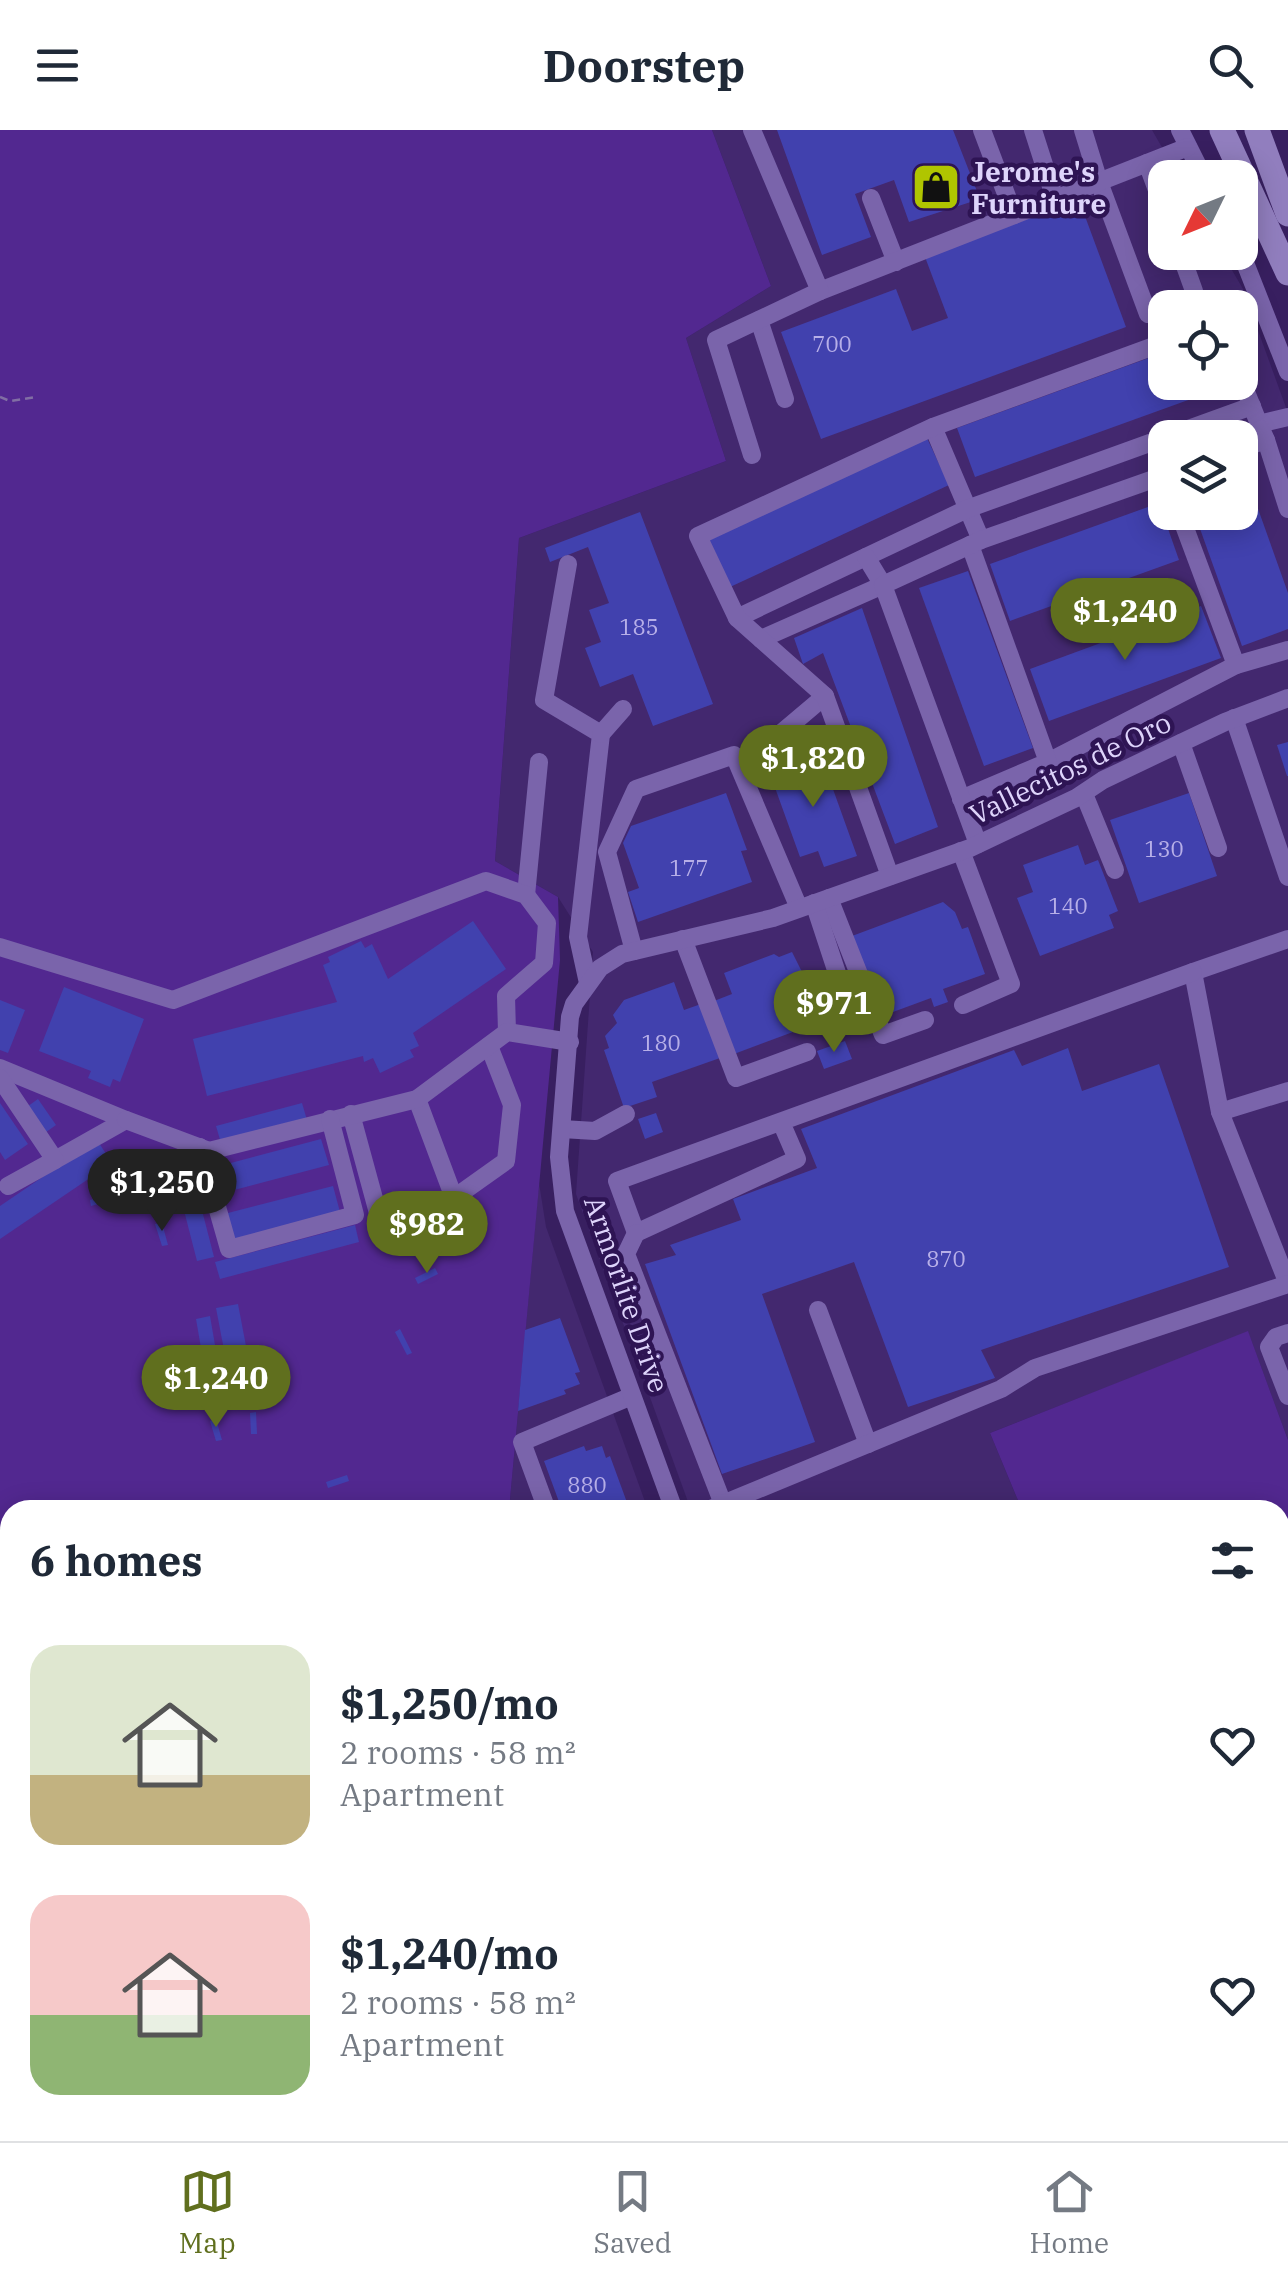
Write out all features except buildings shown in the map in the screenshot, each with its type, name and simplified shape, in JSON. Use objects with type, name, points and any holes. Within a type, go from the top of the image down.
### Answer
[{"type":"highway","points":[[1222,130],[1288,273]]},
{"type":"highway","points":[[1257,130],[1288,214]]},
{"type":"street","points":[[752,130],[820,291]]},
{"type":"street","points":[[982,130],[1014,215]]},
{"type":"street","points":[[1033,130],[1055,199]]},
{"type":"street","points":[[1084,130],[1148,314]]},
{"type":"street","points":[[752,455],[716,340],[820,291],[1147,163],[1184,138]]},
{"type":"street","points":[[870,198],[896,262]]},
{"type":"street","points":[[1248,270],[1288,372]]},
{"type":"street","points":[[759,320],[785,399]]},
{"type":"street","points":[[890,876],[825,696],[737,618],[698,536],[932,426],[1148,348]]},
{"type":"street","points":[[1250,400],[1288,509]]},
{"type":"street","points":[[737,618],[967,509],[1288,416]]},
{"type":"street","points":[[932,426],[967,509],[1048,762]]},
{"type":"street","points":[[761,640],[976,542],[1148,481]]},
{"type":"street","points":[[1186,530],[1236,665]]},
{"type":"street","points":[[866,557],[884,586],[961,798],[969,847],[1011,984],[963,1004]]},
{"type":"street","points":[[568,564],[544,700],[600,734]]},
{"type":"street","points":[[961,798],[1048,762],[1236,665],[1288,650]]},
{"type":"street","points":[[740,768],[825,696]]},
{"type":"street","name":"Vallecitos de Oro","points":[[570,1036],[574,1004],[600,968],[622,954],[814,903],[969,847],[1084,794],[1103,780],[1182,742],[1288,698]]},
{"type":"street","points":[[588,984],[578,937],[600,734],[623,709]]},
{"type":"street","points":[[1234,718],[1288,877]]},
{"type":"street","points":[[1182,742],[1218,848]]},
{"type":"street","points":[[634,951],[608,852],[636,789],[734,755],[883,1035],[925,1020]]},
{"type":"street","points":[[526,895],[539,762]]},
{"type":"street","points":[[1084,794],[1115,870]]},
{"type":"street","points":[[0,946],[173,1000],[486,881],[526,895],[547,923],[544,963],[506,996],[507,1032]]},
{"type":"street","points":[[814,903],[838,976]]},
{"type":"street","points":[[683,939],[736,1078],[807,1052]]},
{"type":"street","points":[[636,1233],[618,1181],[1288,939]]},
{"type":"street","points":[[733,1500],[1000,1389],[1035,1368],[1288,1284],[1220,1112],[1193,972]]},
{"type":"street","points":[[0,1068],[209,1151],[417,1099],[507,1032],[570,1036]]},
{"type":"street","name":"Armorlite Drive","points":[[570,1036],[559,1157],[566,1210],[670,1500]]},
{"type":"street","points":[[351,1114],[378,1214],[454,1198],[506,1161],[512,1105],[490,1046]]},
{"type":"street","points":[[0,1078],[55,1160]]},
{"type":"street","points":[[1220,1112],[1288,1091]]},
{"type":"street","points":[[417,1099],[454,1198]]},
{"type":"street","points":[[562,1129],[595,1131],[626,1114]]},
{"type":"street","points":[[200,1148],[228,1249],[355,1214],[330,1119]]},
{"type":"street","points":[[3,1183],[55,1160],[126,1120]]},
{"type":"street","points":[[714,1500],[626,1254],[636,1233],[797,1160],[780,1122]]},
{"type":"street","points":[[818,1310],[868,1444]]},
{"type":"street","points":[[1288,1333],[1276,1337],[1269,1347],[1288,1396]]},
{"type":"street","points":[[543,1500],[522,1442],[632,1396]]},
{"type":"path","points":[[0,396],[10,400],[37,397]]},
{"type":"shaded area","points":[[0,130],[712,130],[771,286],[686,338],[726,461],[519,538],[495,861],[558,897],[560,960],[510,1500],[0,1500]]},
{"type":"shaded area","points":[[712,130],[1152,130],[1169,160],[1148,160],[1148,270],[1232,270],[1243,290],[1148,290],[1148,400],[1258,400],[1258,330],[1288,413],[1288,1440],[1248,1332],[990,1433],[1018,1500],[687,1500],[576,1194],[593,952],[558,897],[495,861],[519,538],[726,461],[686,338],[771,286]]},
{"type":"shaded area","points":[[539,1183],[546,1227],[644,1500],[510,1500]]},
{"type":"shaded area","points":[[1248,1331],[1288,1440],[1288,1500],[1018,1500],[990,1433]]},
{"type":"place","name":"Jerome's Furniture","points":[[936,187]]}]
